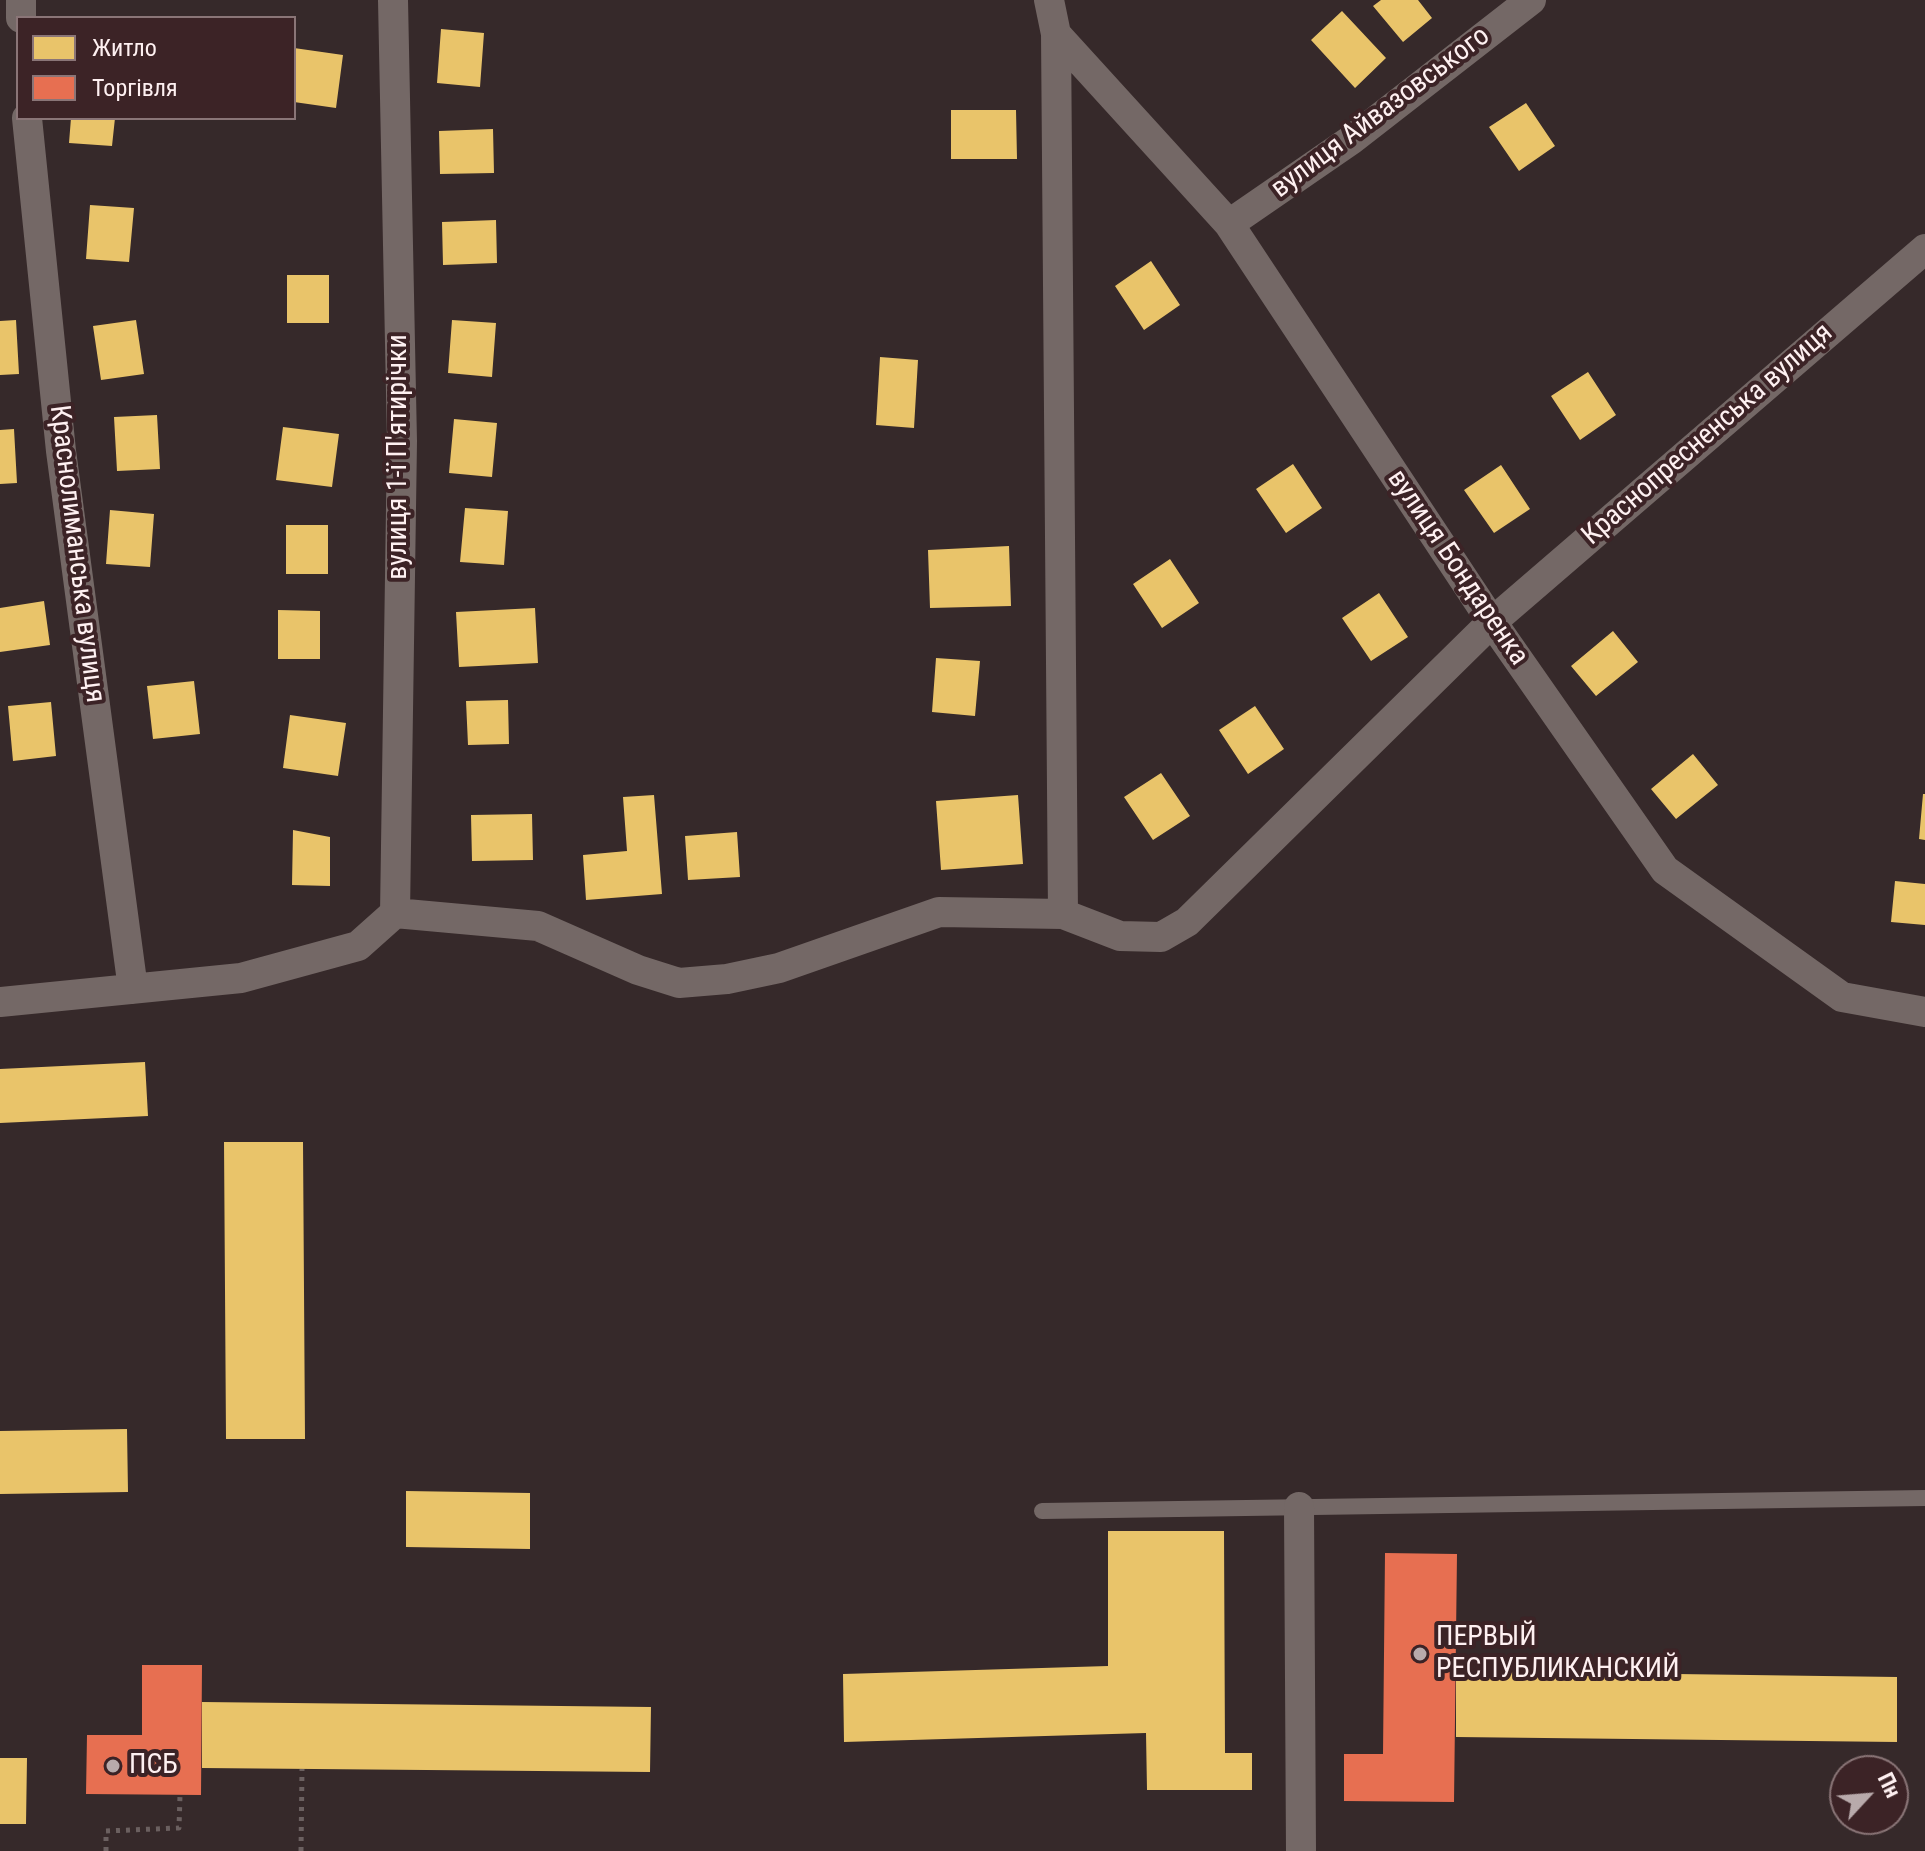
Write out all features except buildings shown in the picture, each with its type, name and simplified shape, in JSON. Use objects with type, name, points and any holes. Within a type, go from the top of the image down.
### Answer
[{"type":"street","name":"вулиця 1-ї П'ятирічки","points":[[393,0],[402,441],[395,913]]},
{"type":"street","points":[[0,1002],[241,978],[358,946],[395,913],[538,926],[638,970],[679,983],[727,979],[779,968],[939,912],[1063,914],[1056,34],[1049,0]]},
{"type":"street","name":"вулиця Айвазовського","points":[[1229,224],[1351,140],[1531,0]]},
{"type":"street","name":"вулиця Бондаренка","points":[[1056,34],[1229,224],[1492,622],[1665,870],[1842,997],[1925,1012]]},
{"type":"street","name":"Краснолиманська вулиця","points":[[27,120],[61,451],[133,989]]},
{"type":"street","name":"Краснопресненська вулиця","points":[[1063,914],[1120,936],[1161,937],[1187,922],[1492,622],[1925,249]]},
{"type":"street","points":[[1299,1507],[1301,1851]]},
{"type":"lane","points":[[1042,1511],[1925,1498]]},
{"type":"path","points":[[301,1851],[302,1769]]},
{"type":"path","points":[[106,1851],[106,1831],[179,1828],[180,1795]]},
{"type":"place","name":"ПЕРВЫЙ РЕСПУБЛИКАНСКИЙ","points":[[1420,1654]]},
{"type":"place","name":"ПСБ","points":[[113,1766]]}]
